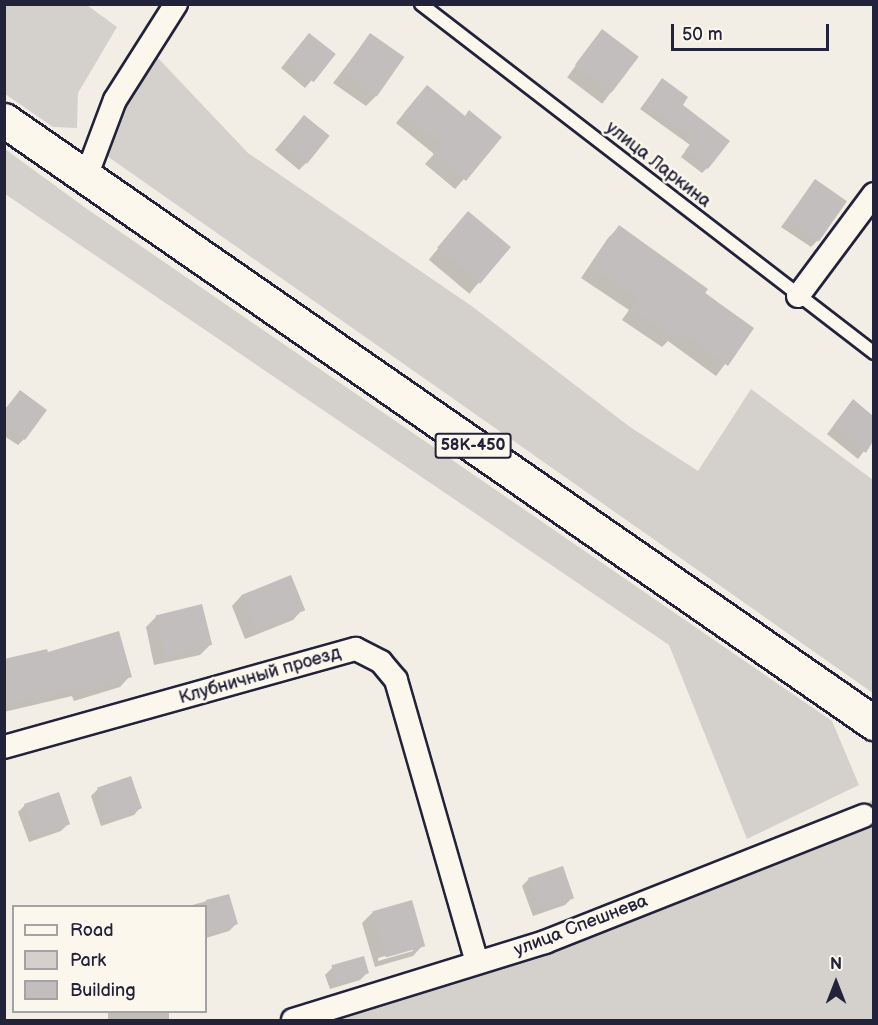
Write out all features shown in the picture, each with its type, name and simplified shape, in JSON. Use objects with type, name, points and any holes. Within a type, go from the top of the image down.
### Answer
[{"type":"highway","name":"58К-450","points":[[4,120],[866,719]]},
{"type":"street","points":[[86,177],[115,100],[176,4]]},
{"type":"street","points":[[798,296],[873,194]]},
{"type":"street","name":"Клубничный проезд","points":[[4,747],[356,649],[381,662],[396,680],[477,962]]},
{"type":"street","name":"улица Спешнева","points":[[293,1020],[545,942],[869,811]]},
{"type":"lane","name":"улица Ларкина","points":[[421,4],[873,353]]},
{"type":"green space","points":[[4,5],[87,5],[117,27],[78,93],[77,128],[53,127],[5,94]]},
{"type":"green space","points":[[155,55],[248,153],[473,307],[630,427],[698,471],[751,389],[873,480],[873,693],[107,156],[121,106]]},
{"type":"green space","points":[[5,149],[87,209],[832,721],[859,785],[747,839],[669,645],[5,194]]},
{"type":"green space","points":[[873,799],[873,1020],[310,1020],[481,963],[861,808]]},
{"type":"building","points":[[602,29],[639,57],[612,93],[575,65]]},
{"type":"building","points":[[309,33],[336,54],[314,82],[287,61]]},
{"type":"building","points":[[370,33],[404,57],[377,96],[342,72]]},
{"type":"building","points":[[662,78],[688,97],[683,105],[730,141],[708,169],[685,151],[694,139],[644,104]]},
{"type":"building","points":[[427,85],[465,116],[469,110],[502,137],[466,181],[433,154],[442,144],[404,113]]},
{"type":"building","points":[[304,115],[330,136],[307,164],[281,143]]},
{"type":"building","points":[[815,179],[847,201],[819,242],[787,219]]},
{"type":"building","points":[[468,211],[511,247],[480,284],[437,248]]},
{"type":"building","points":[[619,225],[708,289],[705,293],[754,328],[728,366],[679,331],[674,338],[632,309],[638,299],[590,267]]},
{"type":"building","points":[[20,390],[47,410],[25,440],[4,424],[4,411]]},
{"type":"building","points":[[853,399],[873,416],[873,441],[866,453],[833,426]]},
{"type":"building","points":[[291,575],[305,610],[256,630],[242,595]]},
{"type":"building","points":[[202,604],[212,645],[166,656],[155,616]]},
{"type":"building","points":[[119,631],[132,677],[84,691],[83,687],[4,706],[4,659],[47,649],[48,652]]},
{"type":"building","points":[[131,776],[142,808],[108,820],[97,788]]},
{"type":"building","points":[[59,792],[70,824],[35,836],[24,804]]},
{"type":"building","points":[[563,866],[574,898],[539,910],[528,878]]},
{"type":"building","points":[[229,894],[238,924],[207,934],[206,900]]},
{"type":"building","points":[[412,900],[425,946],[386,957],[373,911]]},
{"type":"building","points":[[364,956],[369,973],[336,983],[331,965]]}]
